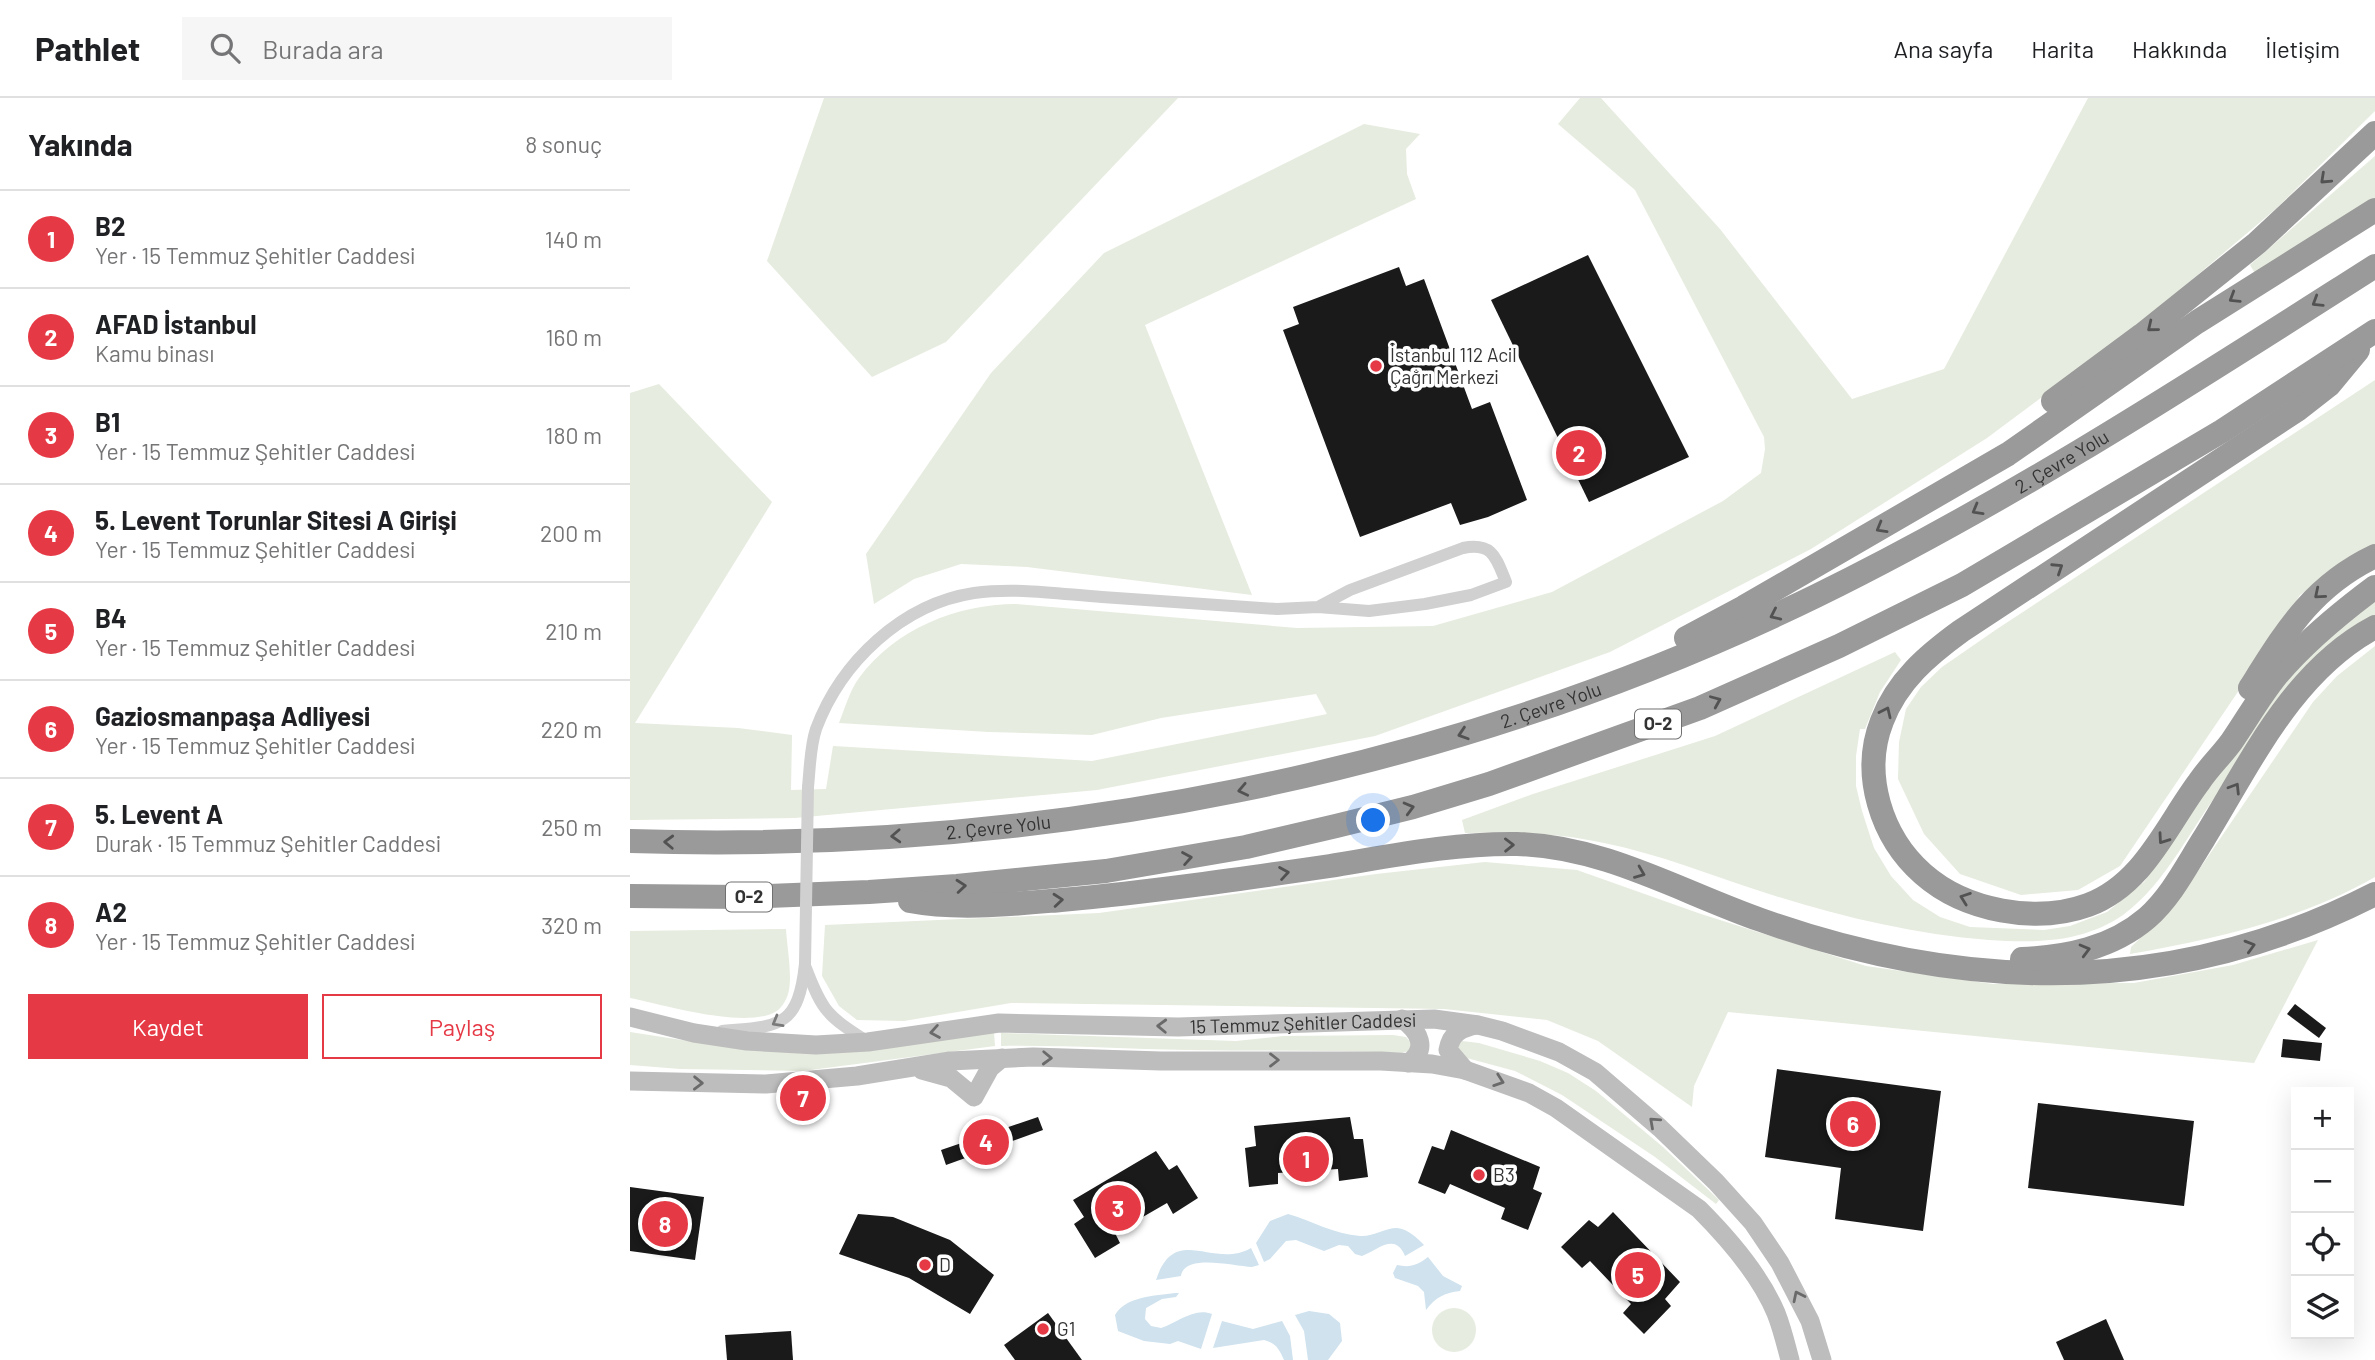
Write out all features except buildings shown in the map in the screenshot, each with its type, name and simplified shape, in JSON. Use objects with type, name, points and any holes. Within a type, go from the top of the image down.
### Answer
[{"type":"highway","points":[[1940,494],[2006,437],[2142,335],[2257,243],[2375,133]]},
{"type":"highway","points":[[1597,688],[1755,601],[2008,454],[2197,322],[2375,210]]},
{"type":"highway","name":"2. Çevre Yolu","points":[[630,841],[754,842],[883,837],[990,829],[1136,810],[1287,781],[1441,741],[1597,688],[1745,628],[1815,596],[1936,534],[2141,413],[2375,266]]},
{"type":"highway","points":[[2372,333],[2329,385],[2297,410],[1937,649],[1915,668],[1892,700],[1881,722],[1875,752],[1874,778],[1879,808],[1889,831],[1906,856],[1924,875],[1955,896],[1993,908],[2029,914],[2064,912],[2089,905],[2113,891],[2149,857],[2199,781],[2213,767],[2256,702],[2289,662],[2320,631],[2375,587]]},
{"type":"highway","name":"O-2","points":[[630,897],[744,897],[869,892],[1080,874],[1246,847],[1413,807],[1489,784],[1635,733],[1770,678],[1962,585],[2222,431],[2372,333]]},
{"type":"highway","points":[[2199,781],[2224,731],[2293,621],[2318,594],[2360,563],[2375,556]]},
{"type":"highway","points":[[1871,953],[2027,959],[2088,950],[2124,934],[2146,919],[2165,900],[2293,698],[2327,660],[2375,627]]},
{"type":"highway","points":[[869,892],[928,904],[1016,904],[1239,879],[1471,846],[1516,844],[1575,851],[1758,920],[1871,953],[1918,964],[2040,973],[2117,970],[2184,961],[2267,941],[2317,922],[2375,894]]},
{"type":"main road","name":"15 Temmuz Şehitler Caddesi","points":[[630,1017],[694,1033],[747,1041],[817,1045],[868,1042],[999,1023],[1178,1027],[1434,1019],[1479,1025],[1559,1052],[1595,1072],[1700,1166],[1753,1223],[1780,1263],[1810,1321],[1822,1360]]},
{"type":"main road","points":[[1402,1019],[1412,1027],[1421,1046],[1414,1059],[1408,1063]]},
{"type":"main road","points":[[1465,1070],[1448,1051],[1450,1040],[1456,1032],[1465,1027],[1479,1025]]},
{"type":"main road","name":"15 Temmuz Şehitler Caddesi","points":[[630,1081],[766,1084],[857,1076],[958,1060],[1002,1058],[1408,1063],[1465,1070],[1504,1082],[1556,1108],[1699,1209],[1717,1227],[1761,1287],[1775,1312],[1790,1360]]},
{"type":"main road","points":[[910,1068],[951,1078],[974,1097],[990,1068],[1002,1058]]},
{"type":"street","points":[[694,1033],[759,1029],[782,1022],[796,1006],[803,987],[805,964],[808,787],[816,730],[847,672],[878,637],[916,613],[946,600],[974,593],[1019,591],[1277,609],[1318,607],[1369,611],[1471,595],[1506,582],[1494,555],[1487,548],[1474,545],[1350,590],[1318,607]]},
{"type":"street","points":[[805,964],[818,1002],[832,1018],[868,1042]]},
{"type":"shaded area","points":[[824,98],[1178,98],[946,342],[872,377],[767,261]]},
{"type":"shaded area","points":[[1580,98],[1601,98],[1720,229],[1852,399],[1944,369],[2088,98],[2375,98],[2375,111],[2278,207],[2136,327],[1987,438],[1811,549],[1610,652],[1375,736],[1097,790],[795,818],[630,820],[630,393],[659,384],[772,502],[635,723],[738,728],[792,735],[791,790],[826,789],[833,746],[1092,761],[1327,714],[1316,694],[1161,718],[1092,735],[839,723],[856,683],[874,661],[909,633],[950,614],[994,605],[1016,604],[1297,628],[1433,626],[1552,592],[1723,501],[1761,473],[1764,437],[1635,190],[1558,124]]},
{"type":"shaded area","points":[[1364,124],[1420,134],[1406,149],[1407,174],[1416,199],[1145,325],[1252,595],[1027,567],[961,564],[914,579],[874,604],[866,554],[991,373],[1104,253]]},
{"type":"shaded area","points":[[2375,156],[2375,203],[2256,275],[2250,265]]},
{"type":"shaded area","points":[[2375,380],[2375,547],[2359,553],[2300,595],[2120,866],[2078,890],[2021,895],[1960,874],[1924,834],[1898,779],[1899,742],[1906,709],[1921,687],[1942,667],[1997,629]]},
{"type":"shaded area","points":[[2375,600],[2375,615],[2225,784],[2153,887],[2123,915],[2075,936],[2024,941],[1932,933],[1819,909],[1665,859],[1604,843],[1535,834],[1465,833],[1462,820],[1533,794],[1715,736],[1895,652],[1901,660],[1880,692],[1865,729],[1860,729],[1856,756],[1856,786],[1862,811],[1874,848],[1891,876],[1913,900],[1940,917],[1970,927],[2044,930],[2070,926],[2107,912],[2144,882],[2290,671]]},
{"type":"shaded area","points":[[2375,646],[2375,877],[2317,905],[2256,926],[2194,942],[2130,954],[2131,947],[2175,905],[2313,702],[2337,676]]},
{"type":"shaded area","points":[[1485,862],[1577,870],[1701,914],[1866,966],[1993,984],[2134,983],[2233,965],[2318,940],[2254,1063],[1728,1012],[1694,1086],[1692,1107],[1598,1041],[1547,1020],[1444,1009],[1011,1003],[904,1021],[857,1020],[839,1006],[822,976],[825,925],[1099,913],[1376,874]]},
{"type":"shaded area","points":[[786,929],[790,983],[784,1002],[775,1012],[762,1017],[725,1017],[630,998],[630,931]]},
{"type":"shaded area","points":[[630,1032],[740,1049],[994,1032],[995,1046],[803,1071],[680,1069],[630,1065]]},
{"type":"shaded area","points":[[1001,1033],[1236,1041],[1283,1036],[1393,1035],[1406,1037],[1411,1043],[1409,1051],[1401,1053],[1001,1046]]},
{"type":"shaded area","points":[[1462,1041],[1479,1043],[1540,1061],[1568,1073],[1596,1091],[1663,1147],[1719,1200],[1716,1204],[1655,1157],[1562,1095],[1515,1071],[1463,1057],[1458,1052]]},
{"type":"shaded area","points":[[1454,1308],[1469,1315],[1476,1330],[1469,1345],[1454,1352],[1439,1345],[1432,1330],[1439,1315]]},
{"type":"water","points":[[1288,1214],[1350,1235],[1365,1236],[1397,1228],[1412,1234],[1424,1245],[1405,1256],[1401,1249],[1391,1244],[1362,1256],[1355,1254],[1348,1246],[1339,1245],[1324,1251],[1296,1240],[1286,1241],[1264,1262],[1256,1243],[1270,1221]]},
{"type":"water","points":[[1251,1248],[1259,1265],[1252,1267],[1200,1263],[1184,1269],[1181,1276],[1156,1280],[1164,1263],[1184,1250],[1223,1254]]},
{"type":"water","points":[[1428,1257],[1443,1276],[1462,1286],[1460,1291],[1437,1299],[1426,1310],[1424,1292],[1418,1286],[1395,1278],[1393,1273],[1397,1265],[1414,1265]]},
{"type":"water","points":[[1179,1293],[1176,1297],[1162,1299],[1146,1308],[1145,1319],[1151,1326],[1161,1328],[1192,1314],[1212,1314],[1201,1349],[1178,1341],[1170,1344],[1144,1341],[1118,1331],[1115,1315],[1126,1304],[1142,1298]]},
{"type":"water","points":[[1309,1311],[1329,1314],[1340,1323],[1342,1341],[1328,1360],[1308,1360],[1304,1331],[1295,1315]]},
{"type":"water","points":[[1222,1321],[1253,1329],[1282,1321],[1290,1336],[1293,1360],[1284,1360],[1277,1347],[1264,1340],[1213,1348]]},
{"type":"place","name":"İstanbul 112 Acil Çağrı Merkezi","points":[[1376,366]]},
{"type":"place","name":"AFAD İstanbul","points":[[1579,453]]},
{"type":"place","name":"5. Levent A","points":[[803,1098]]},
{"type":"place","name":"Gaziosmanpaşa Adliyesi","points":[[1853,1124]]},
{"type":"place","name":"5. Levent Torunlar Sitesi A Girişi","points":[[986,1142]]},
{"type":"place","name":"B2","points":[[1306,1159]]},
{"type":"place","name":"B3","points":[[1479,1175]]},
{"type":"place","name":"B1","points":[[1118,1208]]},
{"type":"place","name":"A2","points":[[665,1224]]},
{"type":"place","name":"D","points":[[925,1265]]},
{"type":"place","name":"B4","points":[[1638,1275]]},
{"type":"place","name":"G1","points":[[1043,1329]]}]
